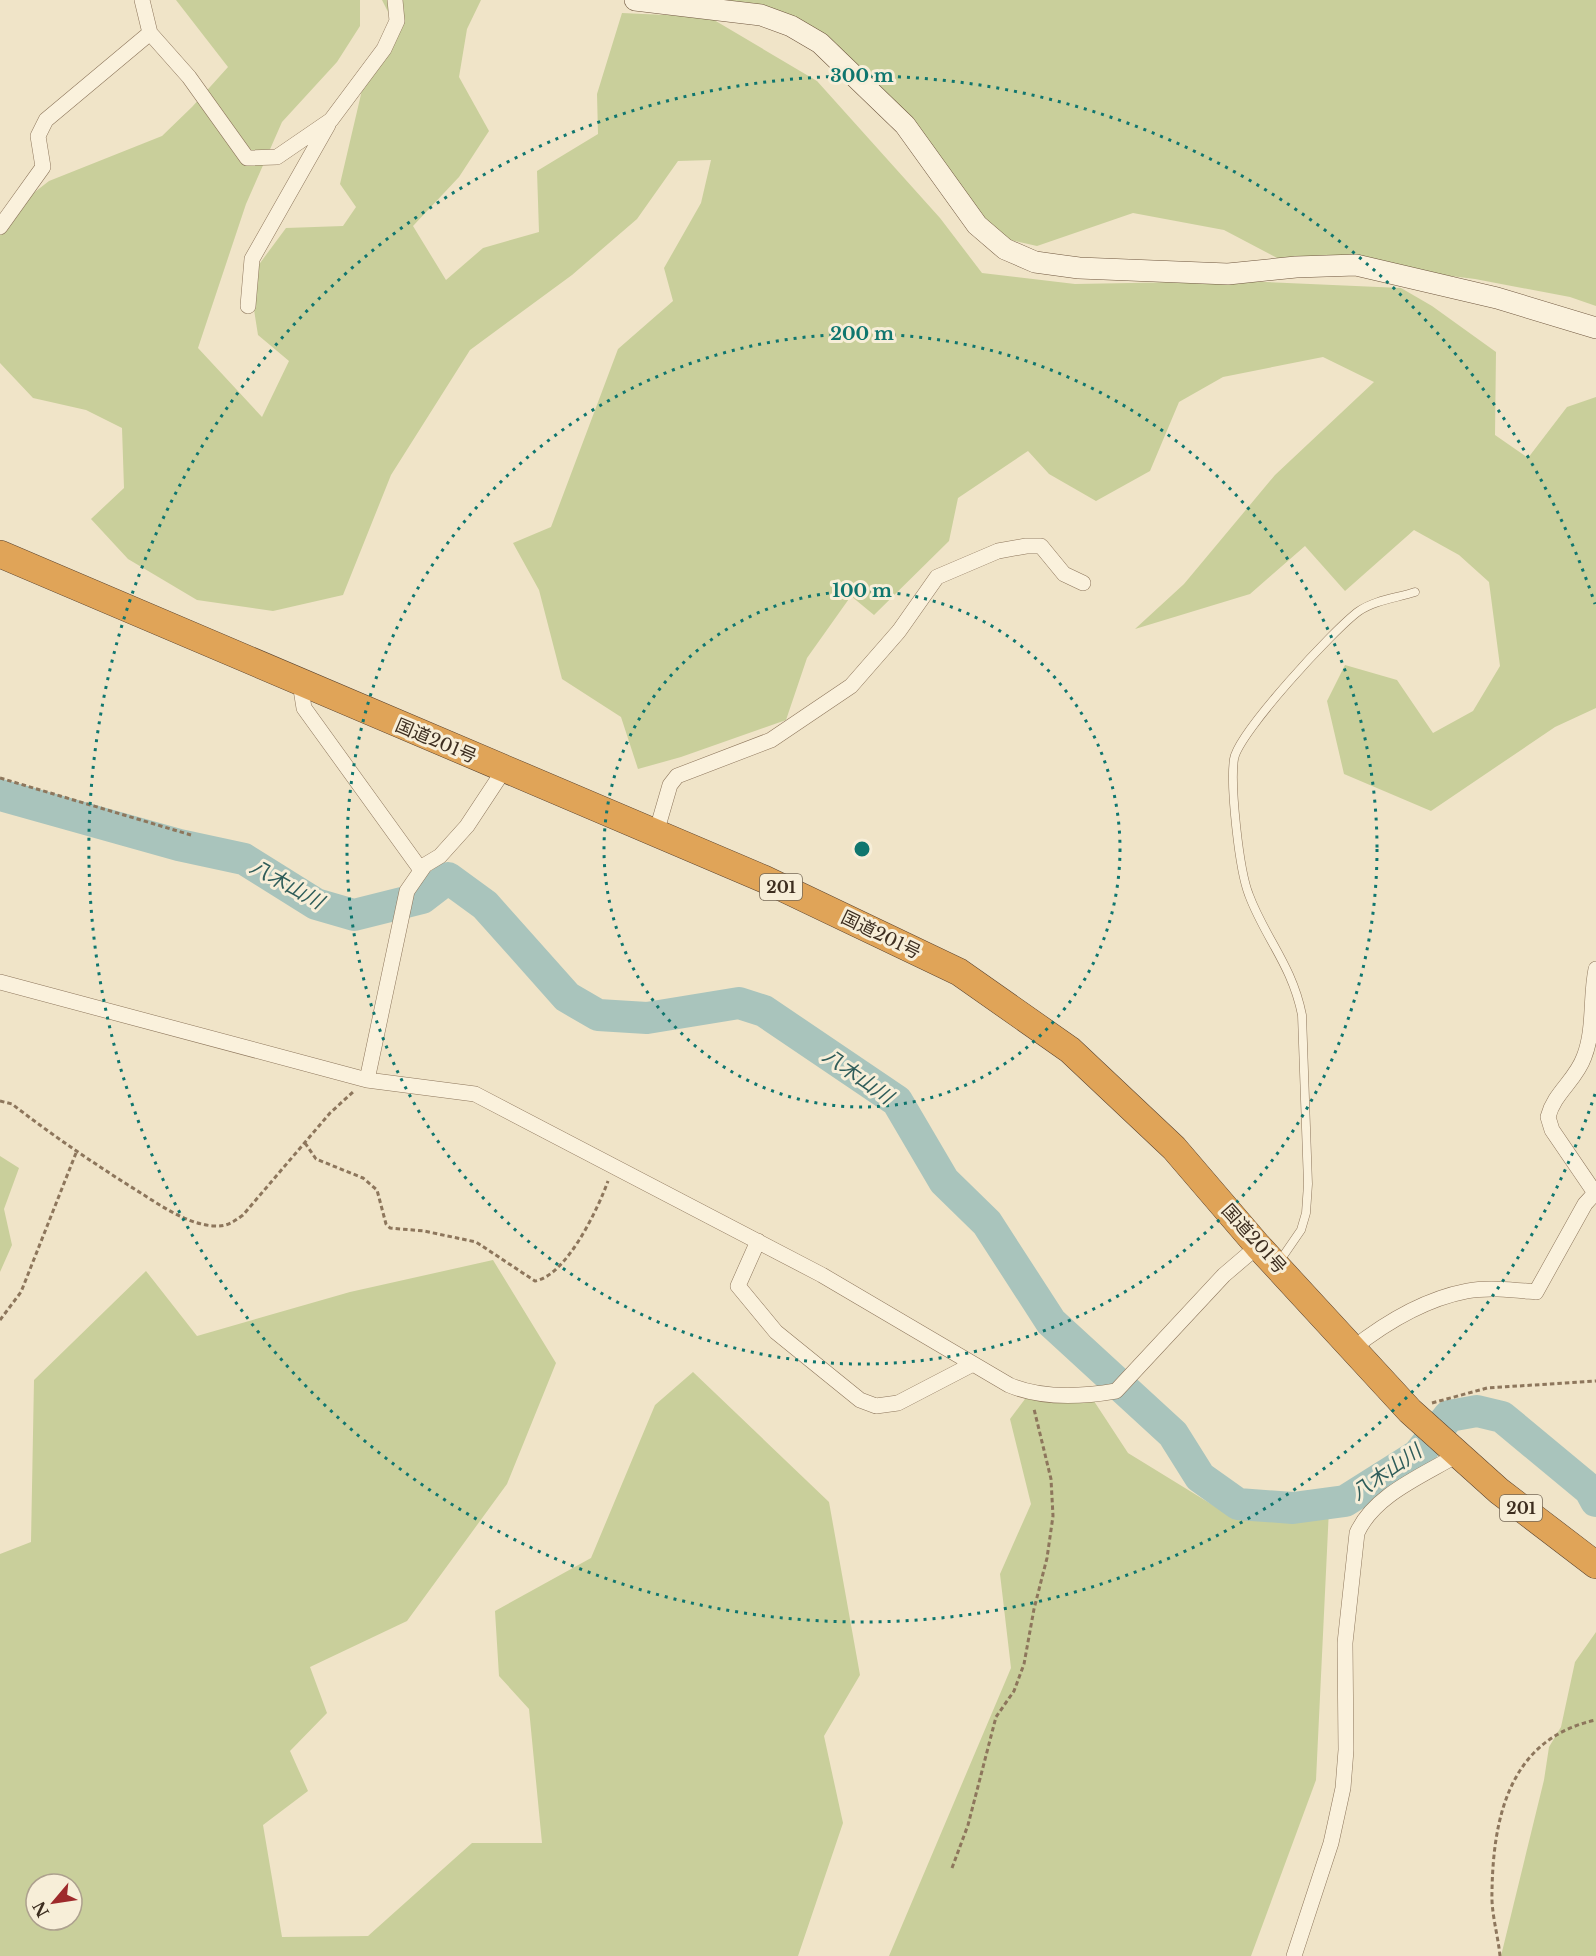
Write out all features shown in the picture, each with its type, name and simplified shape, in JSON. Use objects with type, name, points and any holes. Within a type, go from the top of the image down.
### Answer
[{"type":"highway","name":"国道201号","points":[[0,555],[764,879],[959,972],[1070,1050],[1174,1148],[1258,1246],[1417,1418],[1453,1451],[1596,1565]]},
{"type":"street","points":[[142,0],[150,33],[189,77],[247,158],[277,157],[331,120]]},
{"type":"street","points":[[248,306],[252,259],[331,120],[384,48],[397,21],[395,0]]},
{"type":"street","points":[[635,0],[761,15],[792,26],[820,43],[905,125],[977,225],[1005,249],[1035,261],[1079,268],[1228,274],[1356,264],[1497,298],[1596,328]]},
{"type":"street","points":[[0,227],[43,167],[38,136],[46,120],[150,33]]},
{"type":"street","points":[[656,833],[670,785],[678,776],[771,740],[851,686],[899,631],[937,577],[998,551],[1041,546],[1064,574],[1083,583]]},
{"type":"street","points":[[300,683],[304,708],[421,870]]},
{"type":"street","points":[[368,1080],[406,891],[421,870],[440,856],[467,826],[504,770]]},
{"type":"street","points":[[1352,1348],[1380,1327],[1443,1298],[1468,1291],[1509,1289],[1536,1292],[1586,1204],[1596,1192],[1552,1131],[1548,1117],[1556,1098],[1584,1059],[1589,1041],[1596,969]]},
{"type":"street","points":[[0,982],[368,1080],[475,1094],[822,1275],[1009,1385],[1030,1394],[1091,1396],[1121,1386],[1224,1275],[1258,1246]]},
{"type":"street","points":[[758,1241],[738,1286],[776,1332],[860,1400],[876,1406],[898,1402],[973,1364]]},
{"type":"street","points":[[1294,1956],[1331,1843],[1343,1788],[1346,1750],[1345,1643],[1357,1533],[1363,1519],[1388,1496],[1453,1451]]},
{"type":"lane","points":[[1277,1266],[1301,1230],[1306,1213],[1308,1184],[1302,1015],[1296,987],[1249,894],[1242,866],[1236,816],[1234,758],[1243,740],[1275,699],[1338,630],[1360,610],[1384,600],[1415,592]]},
{"type":"path","points":[[0,778],[191,835]]},
{"type":"path","points":[[0,1101],[12,1104],[76,1153],[185,1219],[213,1226],[227,1226],[243,1215],[330,1113],[368,1080]]},
{"type":"path","points":[[305,1143],[316,1159],[363,1178],[377,1190],[386,1224],[390,1228],[424,1231],[476,1242],[534,1281],[541,1280],[567,1257],[598,1207],[615,1166]]},
{"type":"path","points":[[0,1320],[21,1292],[76,1153]]},
{"type":"path","points":[[1417,1418],[1452,1396],[1487,1388],[1596,1381]]},
{"type":"path","points":[[952,1868],[968,1825],[996,1717],[1014,1691],[1024,1664],[1034,1609],[1047,1558],[1053,1516],[1051,1479],[1030,1394]]},
{"type":"path","points":[[1500,1956],[1492,1894],[1497,1846],[1506,1800],[1520,1768],[1533,1751],[1564,1730],[1596,1720]]},
{"type":"green space","points":[[176,0],[360,0],[360,26],[337,62],[282,122],[246,204],[198,348],[262,417],[289,361],[258,335],[249,278],[286,228],[343,226],[356,207],[340,184],[366,73],[391,18],[382,0],[481,0],[467,29],[459,77],[489,131],[459,177],[413,226],[446,280],[483,248],[539,232],[537,171],[598,134],[597,94],[622,13],[709,17],[817,81],[940,218],[982,273],[1075,284],[1243,281],[1401,288],[1432,306],[1496,352],[1495,435],[1528,458],[1567,407],[1596,397],[1596,708],[1555,727],[1431,811],[1344,774],[1327,701],[1345,665],[1397,680],[1433,733],[1473,711],[1500,666],[1489,582],[1459,555],[1414,530],[1345,591],[1305,546],[1250,594],[1135,629],[1184,584],[1275,475],[1374,382],[1323,357],[1223,377],[1179,402],[1150,471],[1096,501],[1049,474],[1028,451],[958,498],[949,541],[874,615],[851,596],[807,658],[786,720],[681,757],[638,769],[621,717],[562,679],[539,590],[513,543],[551,527],[618,349],[673,301],[664,268],[701,203],[711,160],[678,161],[637,219],[572,275],[470,350],[391,475],[343,595],[273,611],[197,600],[128,559],[91,519],[124,488],[122,428],[86,410],[33,398],[0,363],[0,219],[49,181],[162,136],[228,67]]},
{"type":"green space","points":[[720,0],[1596,0],[1596,306],[1570,297],[1475,279],[1354,264],[1281,260],[1224,230],[1133,213],[1037,246],[984,234],[846,59]]},
{"type":"green space","points":[[0,1156],[19,1168],[4,1209],[12,1245],[0,1272]]},
{"type":"green space","points":[[493,1260],[556,1363],[507,1484],[407,1621],[310,1667],[327,1713],[290,1751],[308,1791],[263,1825],[282,1937],[368,1936],[472,1843],[542,1843],[529,1709],[499,1676],[495,1611],[591,1558],[655,1405],[693,1372],[829,1502],[860,1675],[824,1736],[843,1823],[798,1956],[0,1956],[0,1554],[31,1542],[34,1380],[146,1271],[197,1336],[350,1292]]},
{"type":"green space","points":[[1090,1395],[1128,1453],[1229,1515],[1329,1509],[1316,1780],[1251,1956],[889,1956],[1011,1668],[1000,1574],[1031,1504],[1010,1419],[1025,1399]]},
{"type":"green space","points":[[1596,1632],[1596,1956],[1501,1956],[1544,1780],[1549,1747],[1561,1727],[1575,1662]]},
{"type":"waterway","name":"八木山川","points":[[0,795],[179,845],[244,859],[316,904],[354,915],[422,898],[448,878],[485,905],[567,997],[598,1015],[647,1018],[739,1003],[764,1011],[897,1101],[944,1181],[987,1223],[1051,1322],[1173,1434],[1200,1477],[1238,1504],[1293,1508],[1345,1501],[1418,1455],[1449,1416],[1477,1411],[1502,1417],[1590,1490],[1596,1501]]}]
